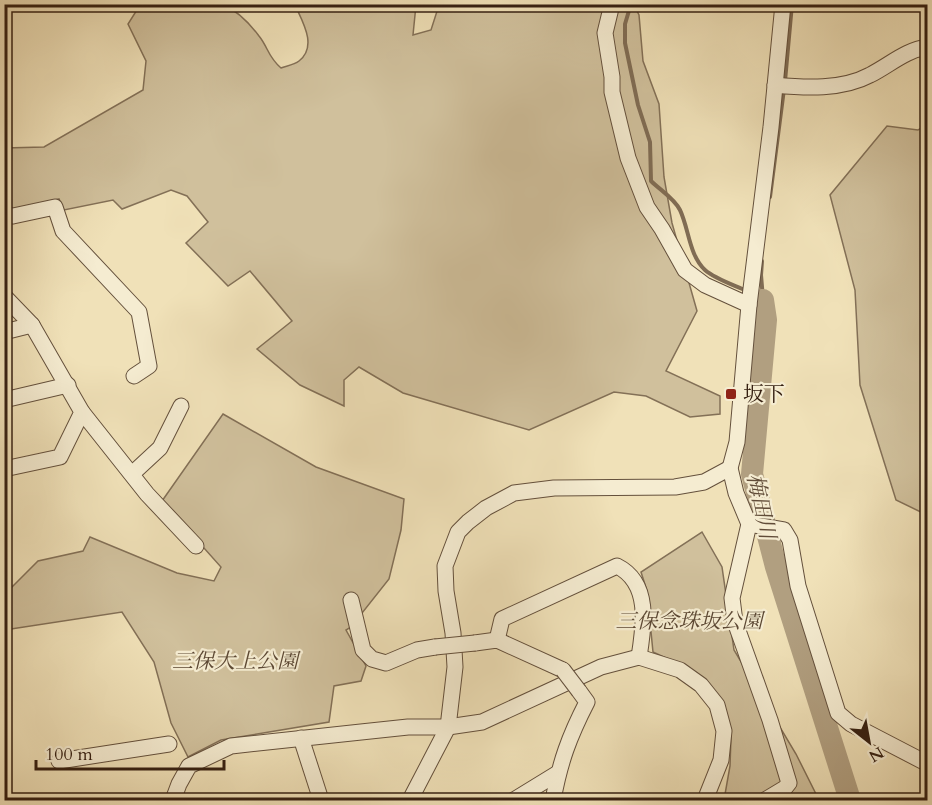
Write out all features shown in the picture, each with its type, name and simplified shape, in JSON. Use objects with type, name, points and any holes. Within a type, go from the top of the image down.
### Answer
[{"type":"street","points":[[612,4],[605,33],[612,92],[628,158],[647,207],[662,228],[685,270],[705,285],[749,305]]},
{"type":"street","points":[[765,801],[789,783],[770,720],[735,622],[732,598],[749,524],[736,494],[730,468],[737,442],[749,305],[781,86],[783,4]]},
{"type":"street","points":[[781,86],[826,86],[853,82],[869,76],[912,49],[927,47]]},
{"type":"street","points":[[4,215],[13,216],[55,207],[63,231],[139,312],[149,366],[134,376]]},
{"type":"street","points":[[4,296],[32,325],[82,412],[147,494],[196,546]]},
{"type":"street","points":[[4,332],[32,325]]},
{"type":"street","points":[[4,400],[68,385]]},
{"type":"street","points":[[132,474],[160,448],[182,406]]},
{"type":"street","points":[[4,469],[60,457],[82,412]]},
{"type":"street","points":[[410,801],[448,727],[455,667],[445,566],[458,532],[486,508],[514,493],[554,488],[675,487],[704,482],[730,468]]},
{"type":"street","points":[[749,524],[784,530],[790,540],[798,586],[838,713],[851,724],[927,764]]},
{"type":"street","points":[[497,640],[502,619],[617,566],[627,571],[644,605],[644,626],[639,657]]},
{"type":"street","points":[[351,600],[363,650],[372,659],[386,663],[417,650],[497,640],[562,669],[587,702],[570,737],[558,773],[553,801]]},
{"type":"street","points":[[173,801],[189,766],[231,746],[408,727],[448,727],[482,722],[601,667],[639,657],[680,670],[701,685],[717,705],[724,731],[721,760],[705,801]]},
{"type":"street","points":[[301,738],[321,801]]},
{"type":"street","points":[[59,761],[169,744]]},
{"type":"street","points":[[514,801],[558,773]]},
{"type":"green space","points":[[222,4],[251,27],[281,68],[299,61],[305,55],[307,48],[307,33],[295,5],[416,5],[413,35],[431,30],[439,5],[634,5],[639,15],[643,61],[659,104],[664,177],[672,223],[697,311],[666,371],[720,396],[720,414],[690,417],[646,396],[614,392],[529,430],[403,393],[359,367],[344,380],[344,406],[300,385],[257,349],[292,321],[250,271],[228,286],[186,243],[208,222],[187,196],[171,190],[122,209],[113,200],[64,210],[59,199],[10,211],[5,210],[4,148],[44,147],[143,90],[146,61],[128,24],[140,5]]},
{"type":"green space","points":[[927,124],[927,515],[896,500],[860,385],[855,290],[830,195],[887,126],[918,130]]},
{"type":"green space","name":"三保大上公園","points":[[223,414],[316,467],[404,499],[401,530],[389,579],[351,627],[346,630],[366,666],[361,681],[334,686],[329,722],[221,740],[188,757],[171,723],[154,662],[122,612],[11,629],[5,627],[4,595],[38,561],[83,551],[90,537],[177,573],[214,581],[221,567],[162,501]]},
{"type":"green space","name":"三保念珠坂公園","points":[[702,532],[722,567],[734,650],[796,754],[819,800],[724,800],[730,766],[731,737],[694,671],[653,652],[647,591],[641,572]]},
{"type":"waterway","name":"梅田川","points":[[631,4],[625,24],[625,43],[638,105],[650,142],[651,181],[671,198],[680,210],[696,257],[705,270],[747,291]]},
{"type":"waterway","points":[[785,81],[792,4]]},
{"type":"waterway","points":[[770,197],[784,89]]},
{"type":"waterway","points":[[762,261],[763,299]]},
{"type":"waterway","name":"梅田川","points":[[754,294],[763,300]]},
{"type":"waterway","name":"梅田川","points":[[763,300],[766,320],[752,474],[776,567],[850,800]]},
{"type":"place","name":"坂下","points":[[731,394]]}]
